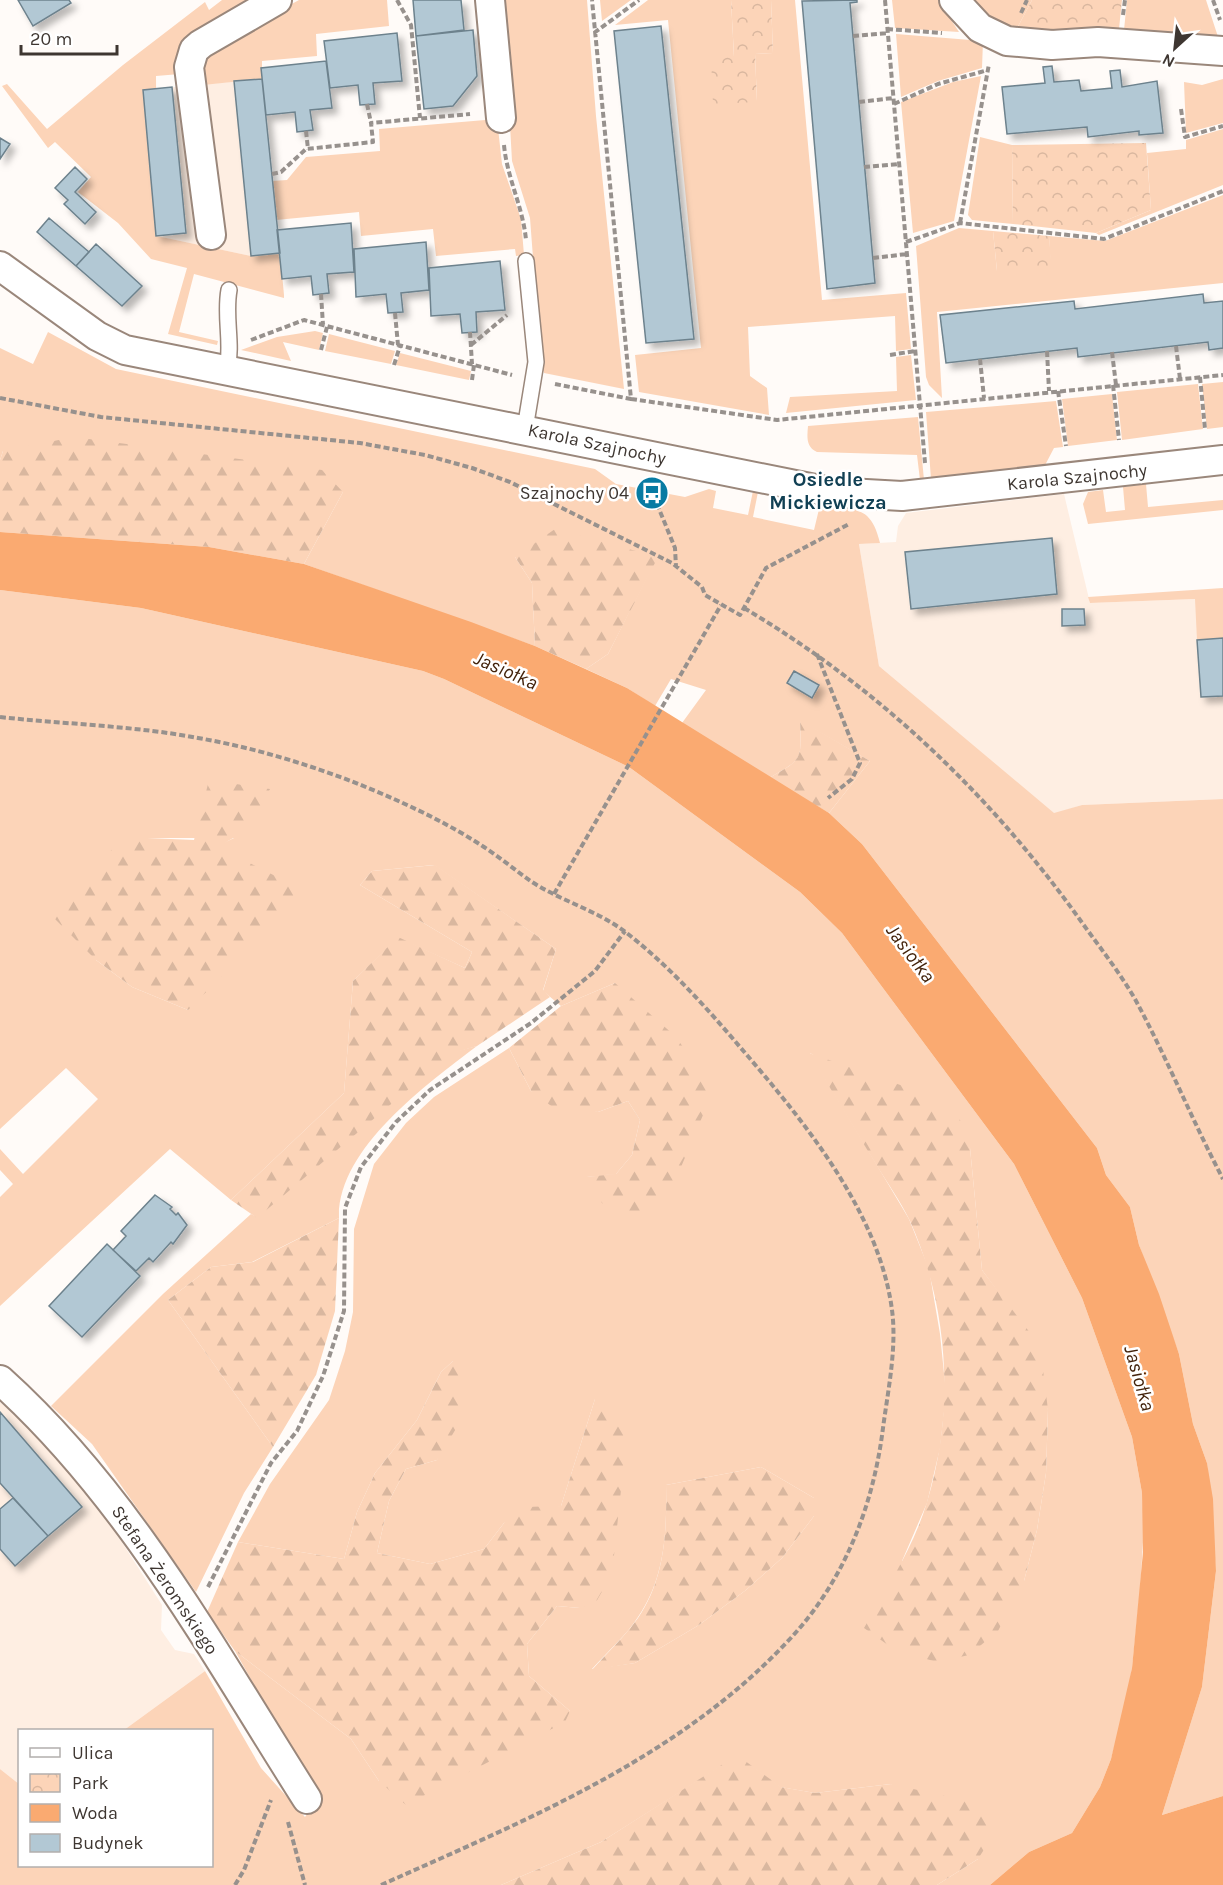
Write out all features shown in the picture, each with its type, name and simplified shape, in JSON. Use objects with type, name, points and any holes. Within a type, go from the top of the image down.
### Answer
[{"type":"street","points":[[211,235],[189,67],[190,59],[194,50],[201,44],[277,0]]},
{"type":"street","points":[[490,0],[501,115]]},
{"type":"street","points":[[954,0],[969,19],[994,37],[1029,44],[1098,42],[1223,51]]},
{"type":"street","name":"Karola Szajnochy","points":[[0,266],[97,336],[125,350],[228,358],[525,429],[830,492],[902,496],[927,494],[1223,460]]},
{"type":"street","name":"Stefana Żeromskiego","points":[[0,1380],[76,1455],[192,1617],[306,1799]]},
{"type":"lane","points":[[525,429],[536,362],[526,261]]},
{"type":"lane","points":[[228,358],[225,318],[229,290]]},
{"type":"path","points":[[397,0],[411,26],[420,118]]},
{"type":"path","points":[[592,0],[631,399]]},
{"type":"path","points":[[594,33],[639,0]]},
{"type":"path","points":[[885,0],[927,494]]},
{"type":"path","points":[[1213,0],[1223,29]]},
{"type":"path","points":[[853,36],[888,33]]},
{"type":"path","points":[[960,223],[994,37]]},
{"type":"path","points":[[894,104],[938,84],[988,70]]},
{"type":"path","points":[[859,102],[893,98]]},
{"type":"path","points":[[272,174],[281,172],[308,149],[373,142],[367,104]]},
{"type":"path","points":[[1181,109],[1185,137],[1223,126]]},
{"type":"path","points":[[371,123],[420,118],[501,115],[506,162],[524,219],[528,255],[526,261]]},
{"type":"path","points":[[306,131],[308,149]]},
{"type":"path","points":[[864,167],[899,164]]},
{"type":"path","points":[[906,242],[960,223],[1098,240],[1223,190]]},
{"type":"path","points":[[873,258],[906,254]]},
{"type":"path","points":[[321,294],[325,326],[321,350]]},
{"type":"path","points":[[471,345],[529,296]]},
{"type":"path","points":[[394,365],[399,345],[395,313]]},
{"type":"path","points":[[228,358],[304,321],[534,380],[631,399],[766,420],[1223,375]]},
{"type":"path","points":[[470,332],[472,380]]},
{"type":"path","points":[[1176,346],[1180,379]]},
{"type":"path","points":[[890,355],[915,351]]},
{"type":"path","points":[[1047,351],[1049,391]]},
{"type":"path","points":[[1112,352],[1119,440]]},
{"type":"path","points":[[980,359],[984,398]]},
{"type":"path","points":[[1200,377],[1205,429]]},
{"type":"path","points":[[1058,391],[1066,446]]},
{"type":"path","points":[[0,398],[101,417],[360,442],[425,455],[510,482],[614,532],[676,567],[702,587],[705,595],[740,615],[766,568],[860,519]]},
{"type":"path","points":[[650,486],[675,548],[676,567]]},
{"type":"path","points":[[554,894],[721,605]]},
{"type":"path","points":[[744,608],[842,672],[919,736],[1002,820],[1050,877],[1134,998],[1223,1179]]},
{"type":"path","points":[[816,654],[860,762],[852,779],[828,798]]},
{"type":"path","points":[[0,717],[195,737],[279,757],[351,781],[425,813],[482,845],[554,894],[601,916],[625,931],[675,974],[785,1099],[850,1193],[877,1254],[892,1310],[892,1357],[878,1466],[858,1530],[834,1582],[788,1642],[709,1713],[639,1760],[499,1832],[381,1885]]},
{"type":"path","points":[[192,1617],[271,1463],[297,1431],[323,1376],[344,1311],[345,1208],[361,1167],[396,1122],[430,1090],[531,1023],[595,971],[625,931]]},
{"type":"path","points":[[235,1885],[244,1870],[272,1797],[289,1771]]},
{"type":"path","points":[[289,1771],[285,1788],[285,1805],[305,1885]]},
{"type":"shaded area","points":[[262,79],[280,253],[251,256],[156,236],[143,90]]},
{"type":"shaded area","points":[[1064,494],[1090,603],[1195,599],[1223,638],[1223,799],[1082,805],[1054,814],[879,666],[859,544],[896,542],[898,526],[906,513]]},
{"type":"shaded area","points":[[0,1402],[43,1442],[95,1500],[162,1605],[161,1630],[175,1650],[194,1654],[205,1671],[125,1729],[18,1729],[18,1783],[0,1769]]},
{"type":"green space","points":[[222,0],[266,0],[180,74],[156,76],[157,236],[251,256],[280,253],[284,298],[194,274],[179,332],[218,341],[217,345],[168,334],[187,268],[151,259],[118,223],[78,192],[91,177],[55,142],[48,148],[2,86],[7,84],[47,129],[123,65],[205,2],[209,10]]},
{"type":"green space","points":[[299,0],[387,0],[389,26],[316,34],[317,56],[262,61],[262,79],[203,85],[203,53]]},
{"type":"green space","points":[[503,0],[587,0],[596,116],[624,389],[544,373],[541,363],[530,218],[512,161]]},
{"type":"green space","points":[[600,0],[631,0],[602,21]]},
{"type":"green space","points":[[648,0],[731,0],[734,57],[757,101],[755,54],[773,53],[771,0],[795,0],[822,300],[906,293],[911,349],[896,351],[895,316],[748,327],[750,376],[767,388],[769,415],[639,392],[635,355],[701,348],[668,20],[615,25]]},
{"type":"green space","points":[[731,0],[771,0],[773,53],[755,54],[757,102],[713,104],[711,57],[734,56]]},
{"type":"green space","points":[[892,0],[938,0],[959,32],[895,28]]},
{"type":"green space","points":[[965,0],[1032,0],[1014,34]]},
{"type":"green space","points":[[1032,0],[1122,0],[1119,29],[1014,34]]},
{"type":"green space","points":[[1127,0],[1206,0],[1220,43],[1124,30]]},
{"type":"green space","points":[[896,34],[983,41],[982,68],[938,81],[901,97]]},
{"type":"green space","points":[[981,76],[954,221],[913,233],[901,102],[953,82]]},
{"type":"green space","points":[[1223,79],[1223,123],[1186,133],[1184,82],[1202,85]]},
{"type":"green space","points":[[497,119],[502,164],[521,219],[524,255],[516,256],[515,249],[436,256],[433,229],[361,236],[359,212],[276,220],[272,181],[287,180],[306,157],[380,151],[379,129]]},
{"type":"green space","points":[[1223,129],[1223,185],[1099,235],[1096,233],[1151,210],[1147,153],[1186,149],[1186,140]]},
{"type":"green space","points":[[980,137],[1012,145],[1013,224],[972,220],[968,215]]},
{"type":"green space","points":[[1146,143],[1151,210],[1096,233],[1013,224],[1012,145]]},
{"type":"green space","points":[[1223,195],[1223,283],[937,312],[942,398],[929,385],[926,377],[916,246],[959,228],[993,231],[997,271],[1051,271],[1049,236],[1105,241]]},
{"type":"green space","points":[[993,231],[1049,236],[1052,271],[997,271]]},
{"type":"green space","points":[[315,331],[323,333],[319,350],[283,342],[291,361],[241,350],[277,337]]},
{"type":"green space","points":[[48,332],[116,369],[595,469],[616,484],[685,497],[709,489],[716,491],[713,508],[748,515],[753,491],[758,492],[753,517],[814,530],[820,505],[859,511],[872,521],[880,543],[859,544],[879,666],[1054,813],[1082,805],[1223,799],[1223,1796],[1162,1815],[1202,1687],[1216,1571],[1207,1463],[1193,1424],[1179,1354],[1139,1245],[1130,1207],[1106,1175],[1097,1148],[862,844],[829,813],[870,761],[800,721],[798,757],[789,766],[769,778],[682,723],[706,690],[671,679],[655,706],[627,688],[586,669],[608,654],[657,557],[515,557],[532,583],[535,646],[304,564],[343,492],[3,451],[0,460],[0,348],[33,364]]},
{"type":"green space","points":[[329,334],[395,351],[391,364],[325,351]]},
{"type":"green space","points":[[400,353],[471,371],[469,380],[396,365]]},
{"type":"green space","points":[[911,355],[916,400],[786,413],[790,397],[897,391],[896,357]]},
{"type":"green space","points":[[1223,382],[1223,427],[1207,429],[1202,384]]},
{"type":"green space","points":[[1198,384],[1203,429],[1122,440],[1117,392]]},
{"type":"green space","points":[[1112,394],[1117,440],[1068,446],[1062,399]]},
{"type":"green space","points":[[1056,401],[1063,447],[1054,448],[1043,469],[931,479],[926,412]]},
{"type":"green space","points":[[918,417],[924,480],[920,480],[917,455],[817,452],[813,450],[808,441],[808,426]]},
{"type":"green space","points":[[74,437],[322,470],[343,492],[304,564],[209,547],[0,532],[0,460],[3,451]]},
{"type":"green space","points":[[1146,484],[1148,507],[1223,500],[1223,510],[1088,524],[1083,504],[1088,492],[1103,490],[1106,512],[1125,510],[1123,487]]},
{"type":"green space","points":[[555,529],[658,557],[608,654],[586,669],[535,646],[532,583],[515,557]]},
{"type":"green space","points":[[1223,588],[1223,638],[1197,640],[1195,599],[1090,603],[1088,597]]},
{"type":"green space","points":[[0,590],[141,608],[423,671],[629,767],[800,892],[842,933],[1014,1164],[1082,1298],[1132,1437],[1142,1493],[1144,1526],[1132,1668],[1126,1704],[1111,1759],[1100,1787],[1072,1833],[1029,1852],[990,1885],[937,1885],[978,1859],[891,1784],[815,1793],[780,1787],[737,1756],[601,1842],[501,1885],[0,1885],[0,1769],[18,1783],[18,1867],[213,1867],[213,1729],[125,1729],[205,1671],[261,1768],[305,1817],[313,1806],[309,1783],[235,1651],[351,1739],[379,1781],[570,1711],[529,1676],[527,1644],[557,1606],[580,1608],[595,1399],[561,1506],[504,1523],[484,1549],[430,1564],[377,1553],[389,1501],[406,1469],[437,1460],[453,1361],[441,1372],[417,1420],[375,1473],[357,1512],[344,1559],[238,1542],[270,1484],[329,1400],[345,1351],[353,1312],[354,1229],[374,1164],[406,1123],[434,1097],[509,1048],[531,1091],[598,1112],[628,1101],[640,1120],[632,1155],[616,1174],[681,1167],[615,983],[561,1006],[543,991],[556,949],[434,865],[372,871],[360,885],[472,952],[465,968],[398,938],[353,981],[344,1093],[231,1200],[170,1149],[0,1306],[0,1197],[13,1184],[0,1170],[0,1149],[23,1174],[98,1099],[66,1068],[0,1129]],"holes":[[[124,838],[234,838],[217,846],[188,1010],[132,987],[96,960]],[[810,1053],[970,1148],[982,1270],[1001,1296],[1048,1410],[1046,1473],[1037,1530],[1024,1581],[902,1561],[927,1503],[940,1448],[946,1393],[940,1334],[929,1269],[909,1219]],[[761,1467],[814,1498],[814,1516],[782,1558],[746,1590],[699,1625],[635,1663],[592,1669],[633,1624],[654,1586],[665,1537],[666,1485]]]},
{"type":"green space","points":[[800,720],[870,761],[829,813],[769,778],[789,766],[798,756],[801,743]]},
{"type":"green space","points":[[209,780],[270,789],[250,824],[238,835],[218,847],[307,892],[188,1010],[132,987],[96,960],[50,914],[124,837],[194,840]]},
{"type":"green space","points":[[435,865],[556,949],[543,990],[550,997],[477,1046],[450,1054],[257,1218],[231,1200],[344,1093],[353,981],[398,937],[465,968],[472,952],[360,885],[372,871]]},
{"type":"green space","points":[[615,983],[675,1036],[714,1089],[681,1167],[655,1213],[639,1224],[602,1203],[587,1177],[616,1174],[632,1155],[640,1120],[628,1101],[598,1112],[554,1108],[531,1091],[509,1048],[561,1006]]},
{"type":"green space","points":[[477,1046],[411,1099],[388,1120],[369,1143],[353,1167],[342,1192],[339,1218],[252,1262],[211,1267],[168,1300],[273,1447],[244,1493],[196,1592],[92,1444],[51,1406],[163,1294],[251,1214],[257,1217],[450,1053]]},
{"type":"green space","points":[[809,1053],[906,1087],[959,1117],[970,1148],[982,1270],[1040,1346],[1048,1410],[1046,1473],[1037,1530],[1024,1581],[998,1631],[969,1655],[937,1662],[895,1650],[864,1628],[907,1551],[927,1502],[942,1432],[944,1360],[933,1289],[910,1221]]},
{"type":"green space","points":[[339,1218],[335,1311],[316,1375],[273,1447],[168,1300],[211,1267],[253,1262]]},
{"type":"green space","points":[[453,1361],[466,1377],[457,1427],[437,1460],[406,1469],[389,1501],[377,1553],[430,1564],[484,1549],[504,1523],[524,1507],[561,1506],[595,1399],[624,1433],[624,1462],[612,1574],[596,1602],[580,1608],[557,1606],[527,1644],[529,1676],[570,1711],[565,1722],[406,1805],[379,1781],[351,1739],[235,1651],[207,1612],[238,1542],[344,1559],[357,1512],[375,1473],[417,1420],[441,1372]]},
{"type":"green space","points":[[761,1467],[814,1498],[814,1516],[782,1558],[746,1590],[699,1625],[635,1663],[592,1670],[638,1618],[654,1587],[665,1537],[666,1485]]},
{"type":"green space","points":[[737,1755],[781,1787],[815,1793],[891,1784],[976,1803],[995,1832],[978,1859],[937,1885],[501,1885],[601,1842]]},
{"type":"water","name":"Jasiołka","points":[[0,532],[209,547],[304,564],[471,622],[535,646],[627,688],[829,813],[862,844],[1097,1148],[1106,1175],[1130,1207],[1139,1245],[1159,1294],[1179,1354],[1193,1424],[1207,1463],[1213,1499],[1216,1571],[1202,1687],[1162,1815],[1223,1796],[1223,1885],[990,1885],[1029,1852],[1072,1833],[1100,1787],[1111,1759],[1132,1668],[1143,1552],[1142,1493],[1132,1437],[1082,1298],[1014,1164],[842,933],[800,892],[629,767],[423,671],[141,608],[0,590]]},
{"type":"building","points":[[18,0],[69,0],[71,3],[33,26]]},
{"type":"building","points":[[413,0],[461,0],[464,30],[416,36]]},
{"type":"building","points":[[857,0],[857,2],[850,3],[875,283],[827,289],[802,1]]},
{"type":"building","points":[[661,26],[694,339],[646,343],[614,31]]},
{"type":"building","points":[[473,30],[477,76],[453,106],[424,109],[416,36]]},
{"type":"building","points":[[397,33],[402,81],[373,83],[375,104],[360,105],[358,85],[330,88],[324,41]]},
{"type":"building","points":[[326,61],[332,108],[310,110],[313,130],[297,132],[295,112],[266,115],[261,68]]},
{"type":"building","points":[[1052,66],[1054,82],[1079,80],[1081,91],[1112,88],[1110,71],[1120,70],[1122,87],[1157,81],[1163,133],[1139,135],[1139,131],[1088,137],[1087,127],[1007,134],[1002,87],[1045,83],[1043,67]]},
{"type":"building","points":[[262,79],[280,253],[251,256],[234,81]]},
{"type":"building","points":[[172,87],[186,233],[156,236],[143,90]]},
{"type":"building","points":[[0,138],[10,144],[0,159]]},
{"type":"building","points":[[75,167],[87,179],[75,192],[96,212],[85,224],[64,204],[68,200],[55,188]]},
{"type":"building","points":[[49,218],[89,252],[76,266],[37,232]]},
{"type":"building","points":[[351,223],[354,272],[327,274],[329,293],[313,295],[311,276],[282,279],[277,230]]},
{"type":"building","points":[[426,242],[429,290],[401,293],[403,312],[388,313],[386,294],[356,297],[354,249]]},
{"type":"building","points":[[96,244],[142,286],[122,306],[76,266]]},
{"type":"building","points":[[500,261],[505,310],[476,312],[477,332],[462,333],[460,314],[431,316],[429,268]]},
{"type":"building","points":[[1203,294],[1204,303],[1223,301],[1223,348],[1209,350],[1208,342],[1078,357],[1077,348],[946,363],[940,315],[1074,301],[1075,309]]},
{"type":"building","points":[[1052,538],[1057,594],[911,609],[905,552]]},
{"type":"building","points":[[1062,609],[1084,609],[1085,625],[1062,626]]},
{"type":"building","points":[[1223,638],[1223,696],[1201,697],[1197,640]]},
{"type":"building","points":[[794,671],[819,685],[812,698],[787,683]]},
{"type":"building","points":[[155,1195],[172,1207],[170,1209],[176,1215],[178,1213],[187,1225],[173,1244],[171,1242],[153,1262],[149,1258],[136,1271],[113,1250],[126,1236],[121,1231]]},
{"type":"building","points":[[107,1244],[140,1276],[82,1337],[49,1306]]},
{"type":"building","points":[[0,1412],[82,1507],[48,1536],[0,1483]]},
{"type":"building","points":[[13,1498],[48,1536],[15,1566],[0,1549],[0,1509]]},
{"type":"place","name":"Szajnochy 04","points":[[652,493]]},
{"type":"district","name":"Osiedle Mickiewicza","points":[[828,490]]}]
